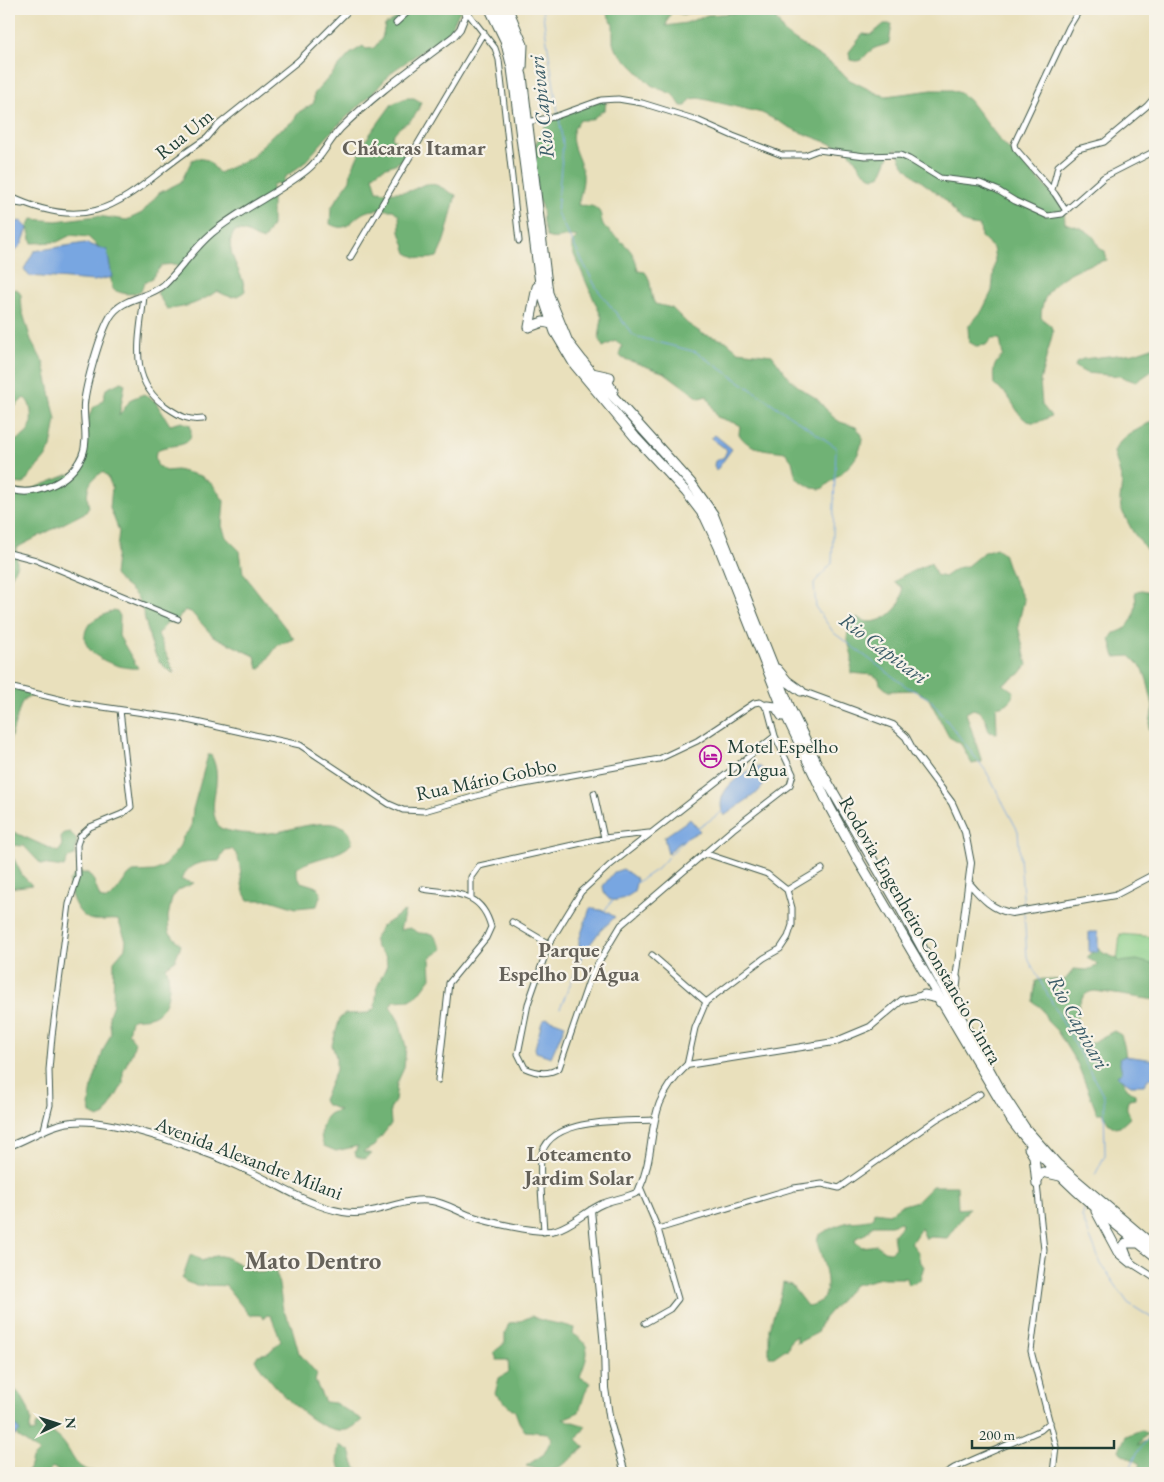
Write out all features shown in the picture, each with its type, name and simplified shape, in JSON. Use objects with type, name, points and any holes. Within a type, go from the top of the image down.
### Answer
[{"type":"highway","points":[[484,9],[505,40]]},
{"type":"highway","name":"Rodovia Engenheiro Constancio Cintra","points":[[490,9],[505,40],[517,94],[536,262],[541,291],[552,324],[574,364],[635,437],[686,492],[705,517],[720,547],[768,673],[814,774],[860,863],[968,1029],[1002,1093],[1025,1128],[1057,1164],[1155,1247]]},
{"type":"highway","points":[[499,9],[513,41],[522,76]]},
{"type":"highway","points":[[508,9],[523,45],[522,76],[527,122]]},
{"type":"highway","name":"Rodovia Engenheiro Constancio Cintra","points":[[527,122],[548,293],[568,342],[592,373],[610,377],[608,387],[629,410],[642,430],[696,489],[713,514],[790,708],[817,764],[929,968],[957,1026],[1012,1121],[1024,1137],[1063,1178],[1155,1256]]},
{"type":"highway","points":[[536,262],[537,295],[529,327],[543,322],[552,324]]},
{"type":"highway","points":[[771,662],[787,682],[801,691]]},
{"type":"highway","points":[[768,673],[774,696],[767,706],[776,707],[781,713],[789,732],[814,774]]},
{"type":"highway","points":[[790,708],[789,695],[792,692],[801,691]]},
{"type":"highway","points":[[929,968],[950,988],[956,979]]},
{"type":"highway","points":[[924,995],[932,993],[934,990],[929,968]]},
{"type":"highway","points":[[956,979],[954,997],[968,1029]]},
{"type":"highway","points":[[924,995],[938,998],[957,1026]]},
{"type":"highway","points":[[1012,1121],[1034,1156],[1037,1184]]},
{"type":"highway","points":[[1037,1184],[1038,1176],[1042,1173],[1048,1172],[1063,1178]]},
{"type":"highway","points":[[1086,1197],[1105,1223],[1118,1252],[1130,1262]]},
{"type":"highway","points":[[1130,1262],[1124,1253],[1123,1247],[1126,1243],[1133,1242],[1141,1245]]},
{"type":"street","name":"Rua Um","points":[[9,196],[27,205],[54,213],[79,214],[102,208],[132,194],[207,138],[218,125],[298,61],[350,9]]},
{"type":"street","points":[[396,23],[411,9]]},
{"type":"street","points":[[1066,211],[1052,190],[1014,144],[1080,9]]},
{"type":"street","points":[[468,10],[495,48],[499,60],[518,241]]},
{"type":"street","points":[[9,489],[26,493],[57,482],[76,465],[81,457],[85,439],[84,403],[87,388],[104,329],[109,318],[121,305],[144,296],[164,285],[192,251],[212,232],[308,169],[338,131],[368,104],[454,36],[460,29],[468,10]]},
{"type":"street","points":[[350,258],[484,32]]},
{"type":"street","points":[[1052,190],[1058,166],[1078,149],[1104,142],[1147,106],[1154,98],[1155,81]]},
{"type":"street","points":[[527,122],[554,117],[601,100],[618,99],[697,120],[782,154],[805,155],[818,150],[865,156],[900,156],[909,159],[926,172],[940,178],[980,183],[1048,216],[1058,216],[1104,177],[1155,151]]},
{"type":"street","points":[[9,202],[27,205]]},
{"type":"street","points":[[144,296],[138,361],[144,383],[163,405],[185,419],[203,419]]},
{"type":"street","points":[[9,553],[44,563],[178,619]]},
{"type":"street","name":"Rua Mário Gobbo","points":[[9,687],[75,703],[178,718],[300,745],[312,751],[389,804],[402,810],[424,811],[508,787],[659,759],[697,741],[754,703],[760,702],[767,706]]},
{"type":"street","points":[[801,691],[894,725],[906,737],[952,804],[965,832],[971,863],[956,979]]},
{"type":"street","points":[[767,706],[775,736],[793,774],[790,785],[704,853],[621,925],[590,975],[558,1068],[545,1073],[525,1068],[518,1054],[528,1004],[549,944],[581,892],[609,866],[650,833],[775,736]]},
{"type":"street","points":[[44,1129],[50,1105],[49,1070],[52,1036],[69,904],[78,876],[77,846],[80,836],[90,827],[122,814],[131,807],[120,710]]},
{"type":"street","points":[[594,793],[604,838]]},
{"type":"street","points":[[471,897],[472,877],[479,866],[604,838],[650,833]]},
{"type":"street","points":[[687,1065],[695,1028],[706,1002],[764,958],[780,949],[792,925],[792,908],[787,890],[767,874],[704,853]]},
{"type":"street","points":[[787,890],[822,869]]},
{"type":"street","points":[[969,883],[980,896],[998,911],[1012,913],[1115,896],[1155,874]]},
{"type":"street","points":[[423,889],[471,897],[482,906],[491,927],[486,938],[449,983],[438,1080]]},
{"type":"street","points":[[512,922],[549,944]]},
{"type":"street","points":[[652,955],[706,1002]]},
{"type":"street","points":[[644,1324],[670,1309],[678,1299],[658,1229],[640,1188],[645,1170],[653,1120],[671,1080],[687,1065],[834,1042],[870,1027],[902,1000],[924,995]]},
{"type":"street","points":[[658,1229],[794,1188],[822,1184],[838,1188],[937,1119],[980,1094]]},
{"type":"street","points":[[544,1232],[541,1158],[545,1146],[564,1130],[573,1126],[653,1120]]},
{"type":"street","name":"Avenida Alexandre Milani","points":[[9,1146],[44,1129],[67,1122],[91,1122],[147,1134],[252,1172],[310,1202],[345,1213],[365,1213],[410,1202],[428,1201],[477,1218],[544,1232],[560,1229],[602,1204],[632,1195],[640,1188]]},
{"type":"street","points":[[1037,1184],[1044,1250],[1042,1279],[1031,1351],[1056,1447],[1053,1473]]},
{"type":"street","points":[[591,1210],[604,1346],[605,1388],[610,1422],[625,1473]]},
{"type":"street","points":[[1130,1262],[1155,1278]]},
{"type":"street","points":[[946,1473],[1041,1430],[1050,1422]]},
{"type":"green space","points":[[418,9],[461,9],[448,33],[393,71],[372,94],[335,128],[303,164],[284,178],[283,185],[276,183],[272,186],[272,225],[264,240],[244,232],[235,231],[231,238],[231,253],[245,291],[238,296],[231,297],[217,291],[193,304],[167,309],[157,293],[178,268],[176,264],[162,265],[151,279],[144,283],[141,291],[134,294],[126,294],[112,289],[109,262],[100,248],[88,237],[71,235],[57,242],[32,243],[28,227],[32,219],[56,221],[97,216],[127,220],[142,213],[159,193],[181,182],[192,160],[197,158],[208,160],[219,173],[252,157],[272,135],[292,122],[299,112],[314,103],[314,94],[350,54],[363,46],[366,49],[374,48],[382,38],[385,25],[406,12]]},
{"type":"green space","points":[[604,9],[694,9],[685,14],[674,11],[669,16],[666,26],[686,23],[707,15],[734,13],[742,9],[770,9],[784,32],[790,37],[832,64],[850,80],[878,94],[886,96],[932,90],[952,90],[969,100],[1000,140],[1060,202],[1064,210],[1065,223],[1081,228],[1089,233],[1100,248],[1105,251],[1107,260],[1084,267],[1063,278],[1047,294],[1043,305],[1041,318],[1051,326],[1053,332],[1040,381],[1042,405],[1051,416],[1041,421],[1028,421],[1023,418],[1006,394],[994,385],[994,369],[997,362],[1003,356],[1000,339],[991,339],[986,345],[976,346],[969,342],[968,327],[982,311],[992,291],[995,259],[993,248],[981,237],[980,226],[963,222],[942,197],[911,173],[904,165],[897,148],[889,156],[881,175],[873,178],[862,170],[848,150],[797,131],[762,113],[699,98],[691,99],[686,106],[681,106],[674,95],[651,85],[615,49],[613,43],[613,24]]},
{"type":"green space","points":[[884,24],[892,24],[889,43],[873,49],[861,60],[850,60],[849,52],[863,34],[871,35]]},
{"type":"green space","points":[[406,98],[414,98],[421,102],[411,120],[396,131],[392,137],[397,144],[404,148],[406,157],[373,176],[377,191],[405,192],[425,184],[431,184],[456,195],[443,242],[437,257],[433,258],[425,259],[407,253],[400,232],[399,215],[393,210],[365,212],[349,224],[341,227],[330,224],[331,208],[350,180],[351,171],[365,141],[392,104]]},
{"type":"green space","points":[[601,100],[606,102],[605,109],[591,120],[580,120],[573,133],[572,140],[583,174],[578,205],[595,207],[600,213],[604,226],[630,250],[638,271],[645,272],[647,276],[655,304],[672,308],[688,324],[703,334],[726,341],[738,351],[772,355],[789,378],[801,389],[816,398],[833,417],[840,422],[856,427],[862,435],[859,452],[843,472],[822,489],[812,488],[796,478],[792,461],[785,452],[759,448],[743,440],[739,434],[740,425],[717,417],[707,396],[699,398],[665,373],[622,358],[619,354],[622,346],[615,341],[603,347],[599,338],[602,318],[572,250],[572,243],[577,237],[570,236],[555,239],[547,237],[543,223],[542,208],[534,188],[532,175],[536,142],[544,133],[545,121],[571,108],[578,109]]},
{"type":"green space","points":[[17,289],[21,295],[22,310],[31,340],[44,364],[56,420],[51,447],[45,458],[24,484],[9,483],[9,444],[24,435],[31,425],[30,406],[24,398],[9,412],[9,290]]},
{"type":"green space","points":[[1155,346],[1155,372],[1152,371],[1136,382],[1119,376],[1086,373],[1075,367],[1076,362],[1083,359],[1134,353]]},
{"type":"green space","points":[[121,382],[125,384],[119,416],[131,399],[144,394],[155,401],[170,425],[182,422],[190,425],[191,433],[187,442],[159,449],[155,455],[157,465],[165,471],[177,470],[201,476],[213,485],[224,501],[222,526],[226,537],[240,551],[243,573],[294,639],[278,645],[261,668],[258,669],[255,656],[213,636],[191,612],[185,610],[175,623],[168,622],[158,634],[174,673],[165,668],[150,641],[138,599],[114,575],[119,531],[110,508],[112,487],[108,477],[103,472],[89,486],[87,496],[89,507],[86,512],[16,548],[17,564],[9,582],[9,492],[30,490],[67,475],[77,473],[87,446],[88,419],[92,409],[103,400],[106,389]]},
{"type":"green space","points":[[1155,418],[1155,561],[1133,532],[1121,509],[1122,481],[1114,452],[1126,436]]},
{"type":"green space","points":[[996,548],[1003,553],[1009,571],[1024,600],[1018,626],[1027,665],[1020,674],[1003,684],[1014,692],[1008,703],[996,707],[997,733],[989,732],[984,718],[977,710],[973,709],[966,713],[982,762],[972,764],[961,744],[949,737],[929,699],[916,690],[888,691],[880,684],[879,679],[873,675],[851,673],[852,658],[847,636],[857,617],[864,621],[872,622],[888,616],[894,610],[902,595],[902,587],[894,582],[904,575],[931,563],[936,575],[944,577],[957,568],[967,566],[984,552]]},
{"type":"green space","points":[[1142,590],[1155,593],[1155,734],[1153,735],[1149,729],[1153,706],[1143,669],[1130,656],[1115,657],[1110,639],[1114,633],[1129,624],[1136,606],[1135,594],[1137,591]]},
{"type":"green space","points":[[114,610],[120,616],[119,636],[138,668],[118,666],[98,657],[90,650],[86,642],[85,633],[90,623]]},
{"type":"green space","points":[[9,686],[33,694],[33,696],[25,698],[21,704],[9,743]]},
{"type":"green space","points":[[208,755],[211,755],[215,765],[214,810],[215,819],[220,828],[234,832],[259,834],[312,825],[334,824],[343,827],[349,833],[352,843],[341,851],[297,868],[297,876],[301,882],[317,887],[321,893],[317,906],[296,908],[270,900],[248,900],[243,888],[240,866],[232,849],[225,850],[219,861],[196,864],[184,874],[181,880],[194,883],[179,890],[172,898],[168,917],[169,932],[181,945],[175,960],[166,967],[169,981],[168,996],[161,1010],[156,1014],[131,1020],[128,1033],[135,1042],[123,1071],[123,1084],[105,1115],[98,1118],[92,1115],[89,1106],[92,1086],[111,1033],[109,1015],[113,1004],[114,961],[125,948],[126,940],[118,920],[93,920],[83,915],[75,905],[69,881],[76,873],[88,873],[94,881],[100,898],[106,900],[114,894],[133,872],[155,871],[164,866],[179,848],[183,837],[191,828],[193,809]]},
{"type":"green space","points":[[9,830],[58,852],[62,847],[61,838],[64,833],[70,832],[77,840],[75,855],[68,858],[64,867],[41,864],[24,846],[9,845]]},
{"type":"green space","points":[[9,855],[14,859],[22,875],[32,885],[9,888]]},
{"type":"green space","points":[[405,911],[400,930],[410,928],[419,933],[433,934],[443,949],[430,958],[431,978],[419,994],[410,1000],[394,1001],[390,1006],[399,1021],[406,1047],[404,1068],[397,1083],[395,1101],[390,1109],[391,1124],[374,1146],[363,1152],[372,1154],[364,1159],[356,1156],[355,1152],[358,1146],[336,1151],[324,1146],[322,1143],[321,1135],[324,1121],[329,1114],[339,1110],[325,1104],[323,1100],[336,1070],[336,1057],[332,1045],[340,1018],[345,1014],[368,1013],[375,1008],[377,987],[387,965],[386,957],[376,947],[374,939],[382,926]]},
{"type":"green space","points":[[1120,934],[1155,937],[1155,966],[1117,963]]},
{"type":"green space","points":[[1097,946],[1103,953],[1118,959],[1119,962],[1137,960],[1155,965],[1155,1000],[1095,991],[1083,997],[1077,1011],[1077,1028],[1080,1043],[1087,1045],[1114,1031],[1121,1035],[1126,1058],[1122,1080],[1127,1088],[1135,1094],[1135,1098],[1129,1099],[1128,1103],[1127,1108],[1130,1118],[1120,1127],[1115,1128],[1108,1123],[1103,1113],[1097,1113],[1078,1065],[1057,1031],[1048,1022],[1041,1007],[1033,1002],[1036,981],[1043,979],[1065,980],[1074,969],[1087,970],[1097,966],[1096,963],[1087,958]]},
{"type":"green space","points":[[932,1186],[957,1186],[958,1209],[969,1208],[947,1238],[931,1237],[926,1239],[921,1228],[911,1243],[918,1252],[920,1263],[924,1266],[920,1280],[908,1285],[906,1278],[881,1278],[854,1285],[821,1322],[817,1333],[797,1343],[797,1336],[790,1341],[788,1349],[774,1357],[769,1357],[769,1328],[783,1283],[791,1285],[807,1306],[817,1303],[824,1297],[827,1290],[825,1270],[817,1242],[818,1236],[841,1224],[870,1219],[873,1217],[874,1212],[889,1214],[900,1206],[917,1201]],"holes":[[[901,1222],[902,1225],[893,1235],[895,1248],[890,1252],[884,1251],[877,1245],[862,1247],[855,1242],[856,1238],[867,1233],[873,1225],[891,1225]]]},
{"type":"green space","points":[[193,1255],[202,1261],[214,1256],[221,1256],[256,1272],[269,1270],[273,1264],[278,1279],[283,1310],[291,1324],[299,1353],[317,1374],[315,1381],[325,1402],[335,1403],[362,1420],[346,1430],[334,1429],[307,1416],[294,1406],[255,1360],[258,1355],[268,1353],[281,1341],[271,1316],[267,1315],[263,1318],[260,1315],[249,1315],[226,1286],[197,1285],[182,1279],[190,1256]]},
{"type":"green space","points":[[532,1316],[574,1328],[573,1334],[584,1343],[587,1353],[580,1377],[591,1383],[586,1390],[579,1412],[563,1419],[586,1426],[577,1439],[585,1447],[570,1460],[558,1467],[540,1473],[541,1470],[526,1466],[544,1454],[552,1438],[547,1433],[525,1431],[515,1411],[495,1394],[499,1378],[509,1372],[508,1360],[497,1360],[494,1352],[505,1343],[505,1334],[509,1323],[518,1322]]},
{"type":"green space","points":[[9,1387],[21,1395],[29,1410],[31,1420],[30,1433],[35,1432],[37,1424],[60,1439],[82,1468],[101,1472],[112,1469],[112,1473],[63,1473],[52,1467],[48,1473],[25,1473],[29,1469],[32,1459],[39,1452],[18,1437],[11,1415]]},
{"type":"green space","points":[[1141,1430],[1147,1434],[1137,1445],[1155,1437],[1155,1473],[1136,1473],[1140,1464],[1119,1450],[1126,1436]]},
{"type":"green space","points":[[339,1445],[350,1451],[355,1467],[363,1473],[343,1473],[337,1461]]},
{"type":"water","points":[[21,221],[28,228],[22,244],[9,257],[9,223]]},
{"type":"water","points":[[85,243],[107,250],[112,277],[94,281],[29,276],[24,269],[34,251]]},
{"type":"water","points":[[715,435],[732,449],[716,471],[715,461],[724,457],[727,450],[711,438]]},
{"type":"water","points":[[759,766],[771,776],[758,792],[724,816],[721,808],[725,792],[736,779]]},
{"type":"water","points":[[690,819],[700,831],[678,843],[668,854],[664,837]]},
{"type":"water","points":[[623,869],[637,879],[634,892],[619,900],[611,900],[604,893],[603,886],[614,872]]},
{"type":"water","points":[[590,908],[605,911],[615,917],[600,931],[579,959],[579,940]]},
{"type":"water","points":[[1089,932],[1098,932],[1098,952],[1089,952]]},
{"type":"water","points":[[546,1018],[565,1025],[551,1057],[536,1052],[535,1048],[542,1022]]},
{"type":"water","points":[[1125,1056],[1155,1060],[1155,1078],[1149,1078],[1144,1085],[1131,1085],[1117,1076],[1122,1072],[1119,1059]]},
{"type":"water","points":[[9,1419],[20,1431],[9,1441]]},
{"type":"waterway","name":"Rio Capivari","points":[[542,9],[558,113]]},
{"type":"waterway","name":"Rio Capivari","points":[[559,117],[563,145],[557,213],[597,289],[634,336],[696,352],[836,447],[832,563],[814,583],[816,608],[834,633],[907,687],[930,699],[986,771],[1018,831],[1024,909]]},
{"type":"waterway","points":[[697,829],[723,811]]},
{"type":"waterway","points":[[636,883],[657,869],[685,839]]},
{"type":"waterway","points":[[604,911],[613,900]]},
{"type":"waterway","name":"Rio Capivari","points":[[1024,913],[1027,957],[1104,1097],[1105,1155],[1095,1175]]},
{"type":"waterway","points":[[560,1008],[583,954]]},
{"type":"waterway","name":"Rio Capivari","points":[[1083,1204],[1082,1217],[1101,1264],[1128,1303],[1155,1320]]},
{"type":"waterway","name":"Rio Capivari","points":[[1128,1473],[1138,1451],[1155,1430]]},
{"type":"place","name":"Motel Espelho D'Água","points":[[711,757]]},
{"type":"district","name":"Chácaras Itamar","points":[[414,147]]},
{"type":"district","name":"Parque Espelho D'Água","points":[[569,961]]},
{"type":"district","name":"Loteamento Jardim Solar","points":[[579,1165]]},
{"type":"district","name":"Mato Dentro","points":[[313,1260]]}]
